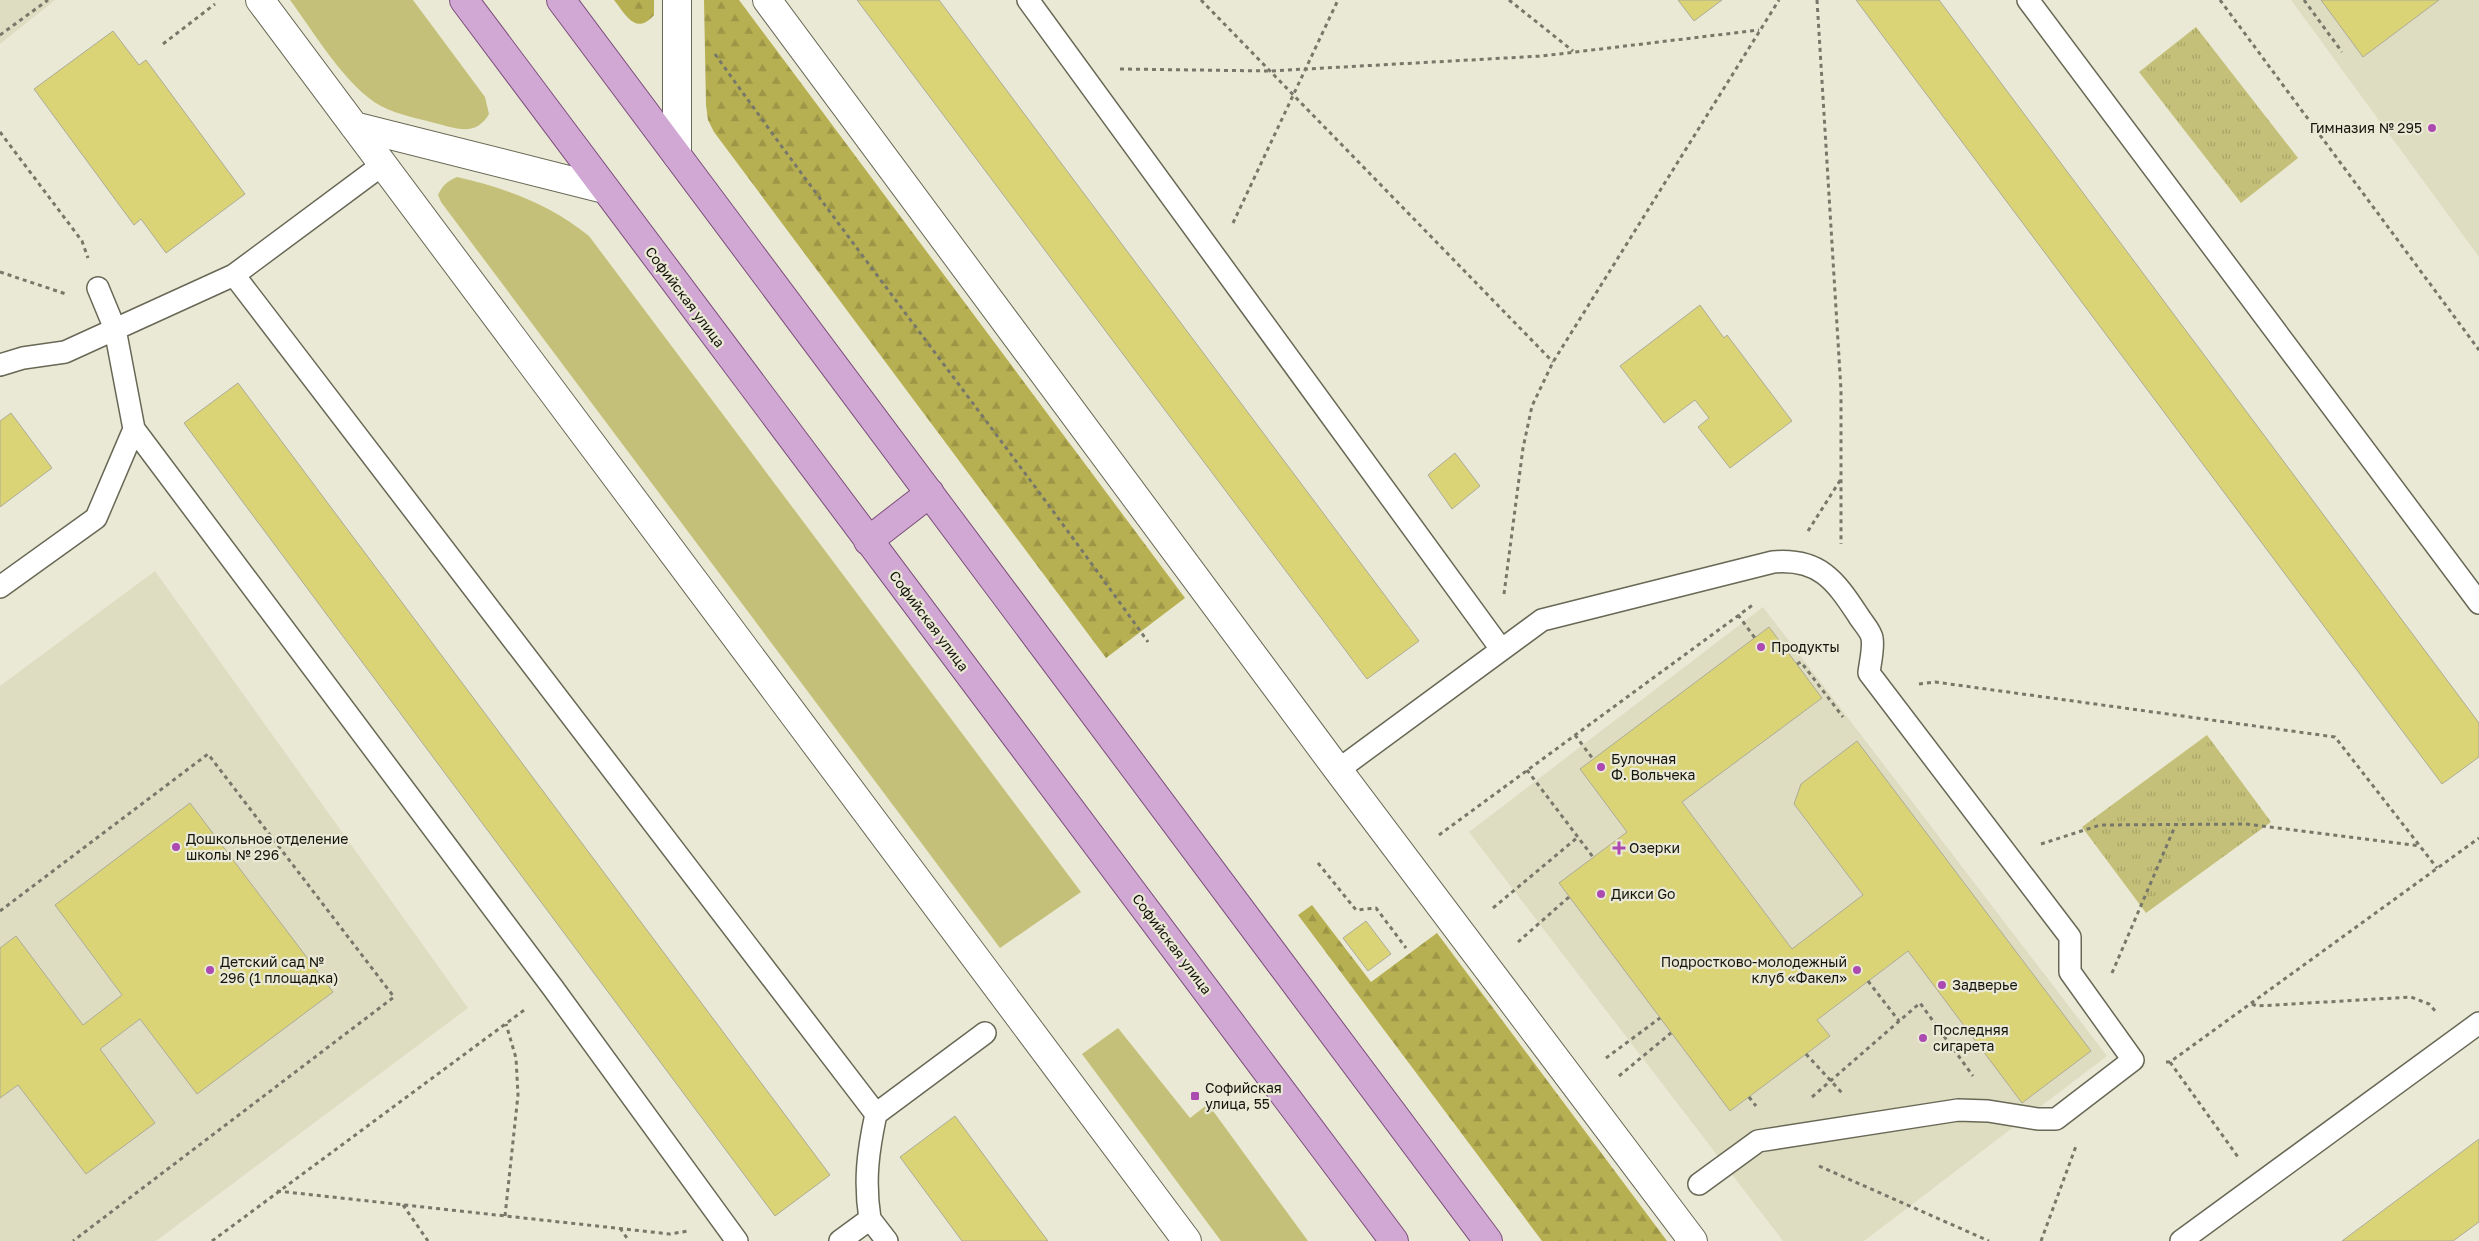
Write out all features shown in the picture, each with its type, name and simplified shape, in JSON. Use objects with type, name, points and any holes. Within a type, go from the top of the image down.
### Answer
[{"type":"main road","name":"Софийская улица","points":[[464,0],[1394,1241]]},
{"type":"main road","points":[[561,0],[1488,1241]]},
{"type":"main road","points":[[868,541],[930,493]]},
{"type":"street","points":[[260,0],[1187,1241]]},
{"type":"street","points":[[767,0],[1338,770],[1693,1241]]},
{"type":"street","points":[[677,6],[677,155]]},
{"type":"street","points":[[354,126],[604,189]]},
{"type":"lane","points":[[1028,0],[1501,649]]},
{"type":"lane","points":[[2028,0],[2479,603]]},
{"type":"lane","points":[[0,365],[22,358],[65,352],[234,275],[382,164]]},
{"type":"lane","points":[[234,275],[876,1114]]},
{"type":"lane","points":[[102,297],[115,329],[134,429],[553,988],[731,1233]]},
{"type":"lane","points":[[0,587],[96,518],[134,429]]},
{"type":"lane","points":[[1338,770],[1542,620],[1751,567],[1788,561],[1819,569],[1831,577],[1845,595],[1872,638],[1869,673],[2070,937],[2070,972],[2133,1060],[2056,1119],[2038,1119],[1988,1111],[1958,1110],[1758,1141],[1699,1184]]},
{"type":"lane","points":[[2181,1241],[2479,1023]]},
{"type":"lane","points":[[887,1241],[870,1219],[866,1190],[869,1145],[876,1114],[986,1033]]},
{"type":"lane","points":[[840,1241],[870,1219]]},
{"type":"path","points":[[0,36],[46,0]]},
{"type":"path","points":[[1201,0],[1552,362]]},
{"type":"path","points":[[1216,259],[1292,94],[1306,69],[1338,0]]},
{"type":"path","points":[[1509,0],[1573,52]]},
{"type":"path","points":[[1501,649],[1504,576],[1523,448],[1532,406],[1552,362],[1779,0]]},
{"type":"path","points":[[1817,0],[1841,390],[1840,555],[1831,577]]},
{"type":"path","points":[[2220,0],[2479,350]]},
{"type":"path","points":[[2304,0],[2342,52]]},
{"type":"path","points":[[163,44],[214,4]]},
{"type":"path","points":[[677,6],[711,48],[797,170],[1078,544],[1148,642]]},
{"type":"path","points":[[1078,69],[1270,71],[1542,56],[1760,30]]},
{"type":"path","points":[[0,132],[82,241],[102,297]]},
{"type":"path","points":[[0,272],[102,297]]},
{"type":"path","points":[[1788,561],[1841,478]]},
{"type":"path","points":[[1438,835],[1754,604]]},
{"type":"path","points":[[1738,615],[1755,638]]},
{"type":"path","points":[[1797,664],[1801,662],[1843,717]]},
{"type":"path","points":[[1881,689],[1935,682],[2335,737],[2437,868]]},
{"type":"path","points":[[1575,735],[1594,759]]},
{"type":"path","points":[[0,911],[208,754],[394,997],[73,1241]]},
{"type":"path","points":[[1527,770],[1593,858]]},
{"type":"path","points":[[2096,1008],[2176,824]]},
{"type":"path","points":[[2007,855],[2100,825],[2246,824],[2420,846]]},
{"type":"path","points":[[1493,908],[1578,838]]},
{"type":"path","points":[[2133,1060],[2170,1062],[2479,838]]},
{"type":"path","points":[[1318,863],[1356,910],[1376,908],[1406,948]]},
{"type":"path","points":[[1518,942],[1569,897]]},
{"type":"path","points":[[1868,981],[1900,1021]]},
{"type":"path","points":[[212,1241],[553,988]]},
{"type":"path","points":[[2251,1003],[2257,1006],[2411,997],[2429,1004],[2457,1039]]},
{"type":"path","points":[[1606,1058],[1660,1018]]},
{"type":"path","points":[[505,1216],[518,1095],[516,1058],[506,1023]]},
{"type":"path","points":[[1619,1076],[1671,1033]]},
{"type":"path","points":[[1806,1054],[1832,1080],[1868,1124]]},
{"type":"path","points":[[2170,1062],[2258,1185]]},
{"type":"path","points":[[2041,1241],[2076,1147],[2064,1112]]},
{"type":"path","points":[[278,1192],[670,1234],[731,1233]]},
{"type":"path","points":[[402,1204],[428,1241]]},
{"type":"path","points":[[620,1228],[629,1241]]},
{"type":"shaded area","points":[[0,0],[55,0],[0,44]]},
{"type":"shaded area","name":"Гимназия № 295","points":[[2291,0],[2479,0],[2479,257]]},
{"type":"shaded area","name":"Дошкольное отделение школы № 296","points":[[155,571],[468,1008],[156,1241],[0,1241],[0,686]]},
{"type":"shaded area","points":[[1763,607],[2107,1056],[1864,1241],[1783,1241],[1469,832]]},
{"type":"green space","points":[[290,0],[413,0],[485,97],[489,114],[479,125],[473,128],[460,129],[395,112],[381,106],[368,98],[343,73]]},
{"type":"green space","points":[[614,0],[654,0],[654,15],[642,24],[637,23],[627,17]]},
{"type":"green space","points":[[704,0],[739,0],[1185,598],[1106,658],[714,132],[708,120],[706,105]]},
{"type":"green space","points":[[2196,27],[2298,158],[2241,203],[2139,72]]},
{"type":"green space","points":[[457,177],[510,192],[543,206],[589,236],[1081,892],[1000,948],[441,202],[438,195],[447,182]]},
{"type":"green space","points":[[2207,735],[2271,822],[2146,913],[2082,827]]},
{"type":"green space","points":[[1312,905],[1371,982],[1437,933],[1667,1241],[1542,1241],[1298,915]]},
{"type":"green space","points":[[1118,1028],[1190,1118],[1208,1104],[1308,1241],[1221,1241],[1082,1054]]},
{"type":"building","points":[[857,0],[939,0],[1419,641],[1367,679]]},
{"type":"building","points":[[1678,0],[1722,0],[1694,21]]},
{"type":"building","points":[[1856,0],[1939,0],[2479,723],[2479,757],[2442,784]]},
{"type":"building","points":[[2321,0],[2439,0],[2363,57]]},
{"type":"building","points":[[113,31],[139,65],[146,60],[245,194],[166,253],[141,219],[134,225],[34,89]]},
{"type":"building","points":[[1700,305],[1724,338],[1727,335],[1792,421],[1730,468],[1698,427],[1709,418],[1695,400],[1664,423],[1620,366]]},
{"type":"building","points":[[238,383],[830,1175],[775,1216],[184,423]]},
{"type":"building","points":[[11,413],[52,468],[0,507],[0,421]]},
{"type":"building","points":[[1455,453],[1480,486],[1452,509],[1428,475]]},
{"type":"building","points":[[1769,627],[1822,698],[1682,802],[1792,949],[1863,895],[1794,804],[1801,784],[1857,741],[2091,1051],[2022,1103],[1908,951],[1817,1020],[1830,1036],[1730,1111],[1559,883],[1627,832],[1580,769]]},
{"type":"building","name":"Детский сад № 296 (1 площадка)","points":[[190,803],[333,992],[197,1094],[140,1019],[100,1049],[155,1123],[86,1174],[18,1085],[0,1098],[0,948],[16,936],[83,1025],[122,995],[55,905]]},
{"type":"building","points":[[1366,921],[1391,954],[1368,971],[1343,938]]},
{"type":"building","points":[[955,1116],[1048,1241],[962,1241],[900,1157]]},
{"type":"building","points":[[2479,1139],[2479,1222],[2453,1241],[2342,1241]]},
{"type":"place","name":"Гимназия № 295","points":[[2432,128]]},
{"type":"place","name":"Продукты","points":[[1761,647]]},
{"type":"place","name":"Булочная Ф. Вольчека","points":[[1601,767]]},
{"type":"place","name":"Дошкольное отделение школы № 296","points":[[176,847]]},
{"type":"place","name":"Озерки","points":[[1619,848]]},
{"type":"place","name":"Дикси Go","points":[[1601,894]]},
{"type":"place","name":"Детский сад № 296 (1 площадка)","points":[[210,970]]},
{"type":"place","name":"Подростково-молодежный клуб «Факел»","points":[[1857,970]]},
{"type":"place","name":"Задверье","points":[[1942,985]]},
{"type":"place","name":"Последняя сигарета","points":[[1923,1038]]},
{"type":"place","name":"Софийская улица, 55","points":[[1195,1096]]}]
